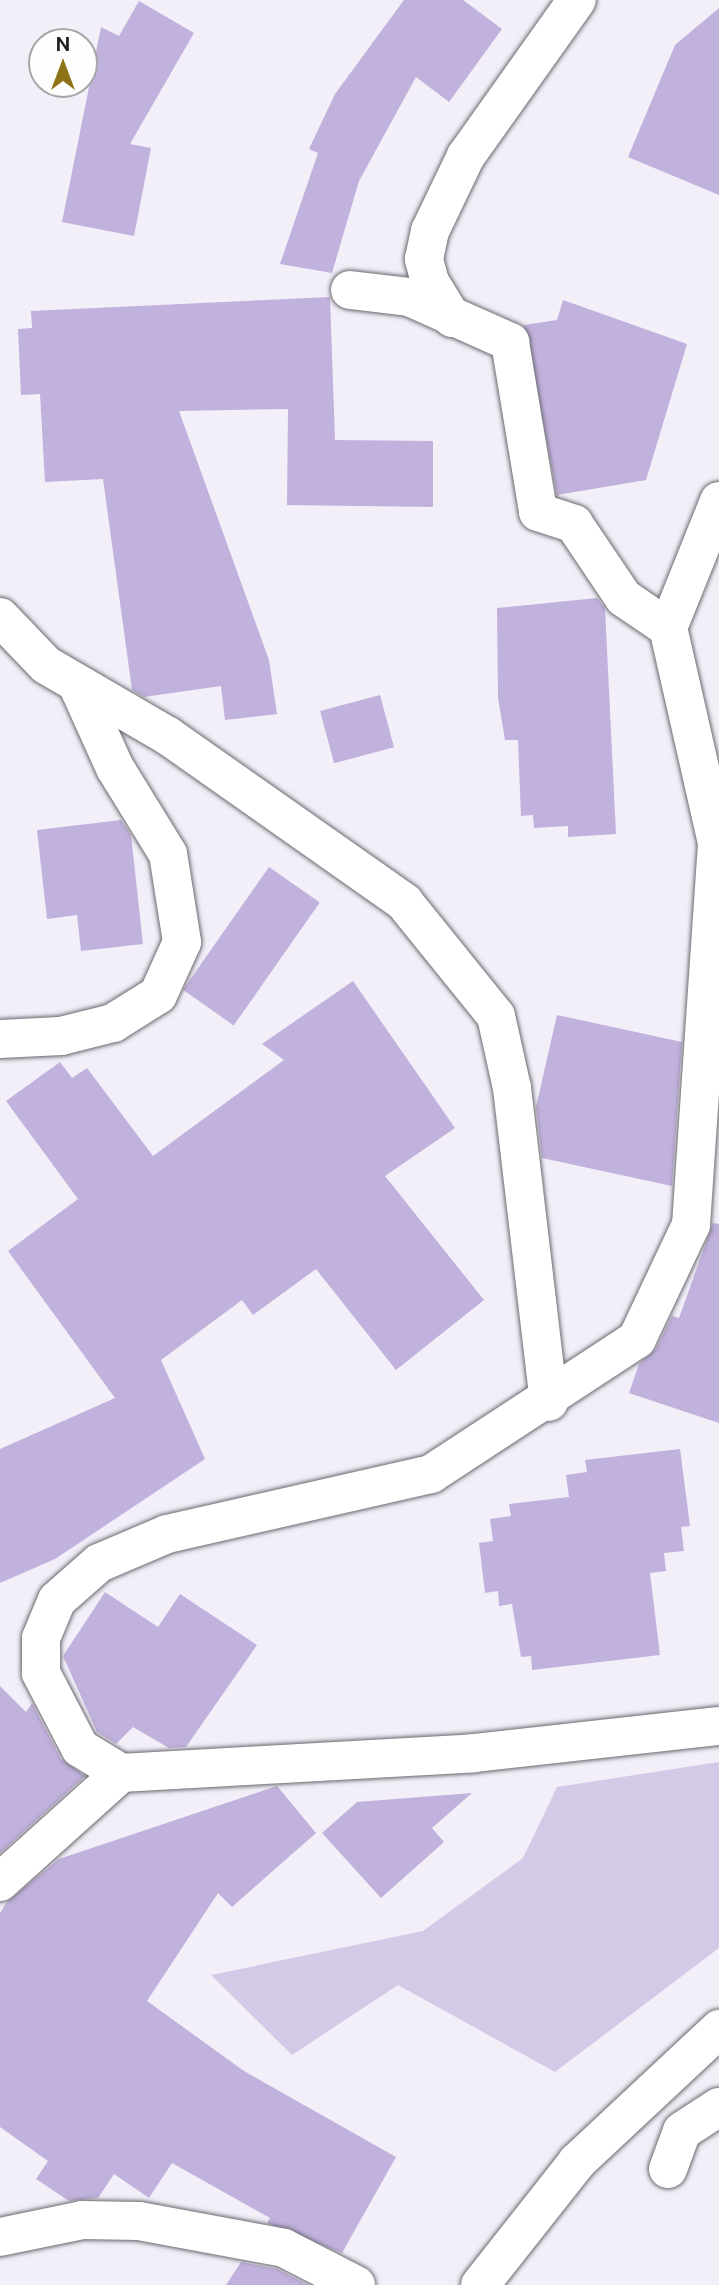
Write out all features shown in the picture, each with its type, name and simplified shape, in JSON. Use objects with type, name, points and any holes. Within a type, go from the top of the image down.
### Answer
[{"type":"street","points":[[453,318],[427,271],[430,230],[466,156],[577,0]]},
{"type":"street","points":[[350,290],[408,297],[510,342],[538,512],[574,524],[624,598],[668,628]]},
{"type":"street","points":[[719,501],[668,628],[717,843],[691,1225],[637,1339],[549,1402],[430,1474],[167,1534],[91,1571],[57,1600],[41,1638],[41,1673],[80,1748],[121,1773],[474,1753],[719,1726]]},
{"type":"street","points":[[0,617],[46,665],[191,751],[404,902],[496,1016],[512,1088],[549,1402]]},
{"type":"street","points":[[0,1039],[61,1036],[113,1023],[158,995],[182,942],[168,854],[114,768],[77,684]]},
{"type":"street","points":[[0,1882],[121,1773]]},
{"type":"street","points":[[480,2285],[577,2162],[719,2029]]},
{"type":"street","points":[[668,2169],[682,2132],[719,2107]]},
{"type":"street","points":[[0,2237],[83,2220],[139,2221],[284,2248],[356,2285]]},
{"type":"shaded area","points":[[719,1762],[719,1948],[555,2072],[398,1985],[292,2055],[211,1975],[423,1931],[523,1858],[557,1787]]},
{"type":"building","points":[[404,0],[463,0],[502,29],[449,102],[416,77],[359,181],[332,273],[280,264],[318,153],[309,149],[335,94]]},
{"type":"building","points":[[139,1],[194,33],[130,144],[151,148],[134,236],[62,222],[87,98],[98,98],[98,42],[101,27],[119,36]]},
{"type":"building","points":[[719,8],[719,195],[628,157],[675,45]]},
{"type":"building","points":[[330,297],[335,440],[433,441],[433,507],[287,505],[288,409],[179,411],[269,660],[277,714],[225,720],[221,686],[144,697],[132,690],[103,479],[45,482],[40,394],[21,395],[18,329],[32,328],[31,311]]},
{"type":"building","points":[[563,300],[687,344],[646,480],[557,495],[524,325],[557,320]]},
{"type":"building","points":[[597,598],[605,608],[616,834],[568,837],[568,826],[534,828],[533,815],[521,816],[518,740],[505,740],[498,698],[497,608]]},
{"type":"building","points":[[380,695],[394,747],[334,763],[320,711]]},
{"type":"building","points":[[121,820],[131,835],[143,944],[81,951],[77,915],[47,919],[37,830]]},
{"type":"building","points":[[269,867],[320,903],[234,1025],[183,990]]},
{"type":"building","points":[[353,981],[455,1128],[385,1176],[484,1300],[396,1370],[316,1269],[253,1315],[242,1300],[161,1360],[205,1459],[55,1559],[0,1583],[0,1449],[115,1398],[8,1251],[78,1199],[6,1101],[60,1062],[72,1078],[87,1068],[153,1156],[284,1060],[262,1044]]},
{"type":"building","points":[[557,1015],[682,1042],[672,1186],[542,1158],[536,1107]]},
{"type":"building","points":[[713,1223],[719,1224],[719,1423],[629,1393],[639,1364],[656,1349],[672,1316],[679,1318]]},
{"type":"building","points":[[680,1449],[690,1526],[681,1527],[684,1551],[664,1553],[666,1571],[650,1573],[660,1655],[532,1670],[531,1656],[521,1657],[512,1604],[499,1606],[498,1591],[485,1593],[479,1543],[493,1541],[490,1519],[511,1516],[509,1504],[569,1497],[566,1475],[587,1472],[585,1460]]},
{"type":"building","points":[[105,1592],[158,1627],[180,1594],[257,1645],[186,1747],[169,1748],[133,1727],[116,1744],[97,1732],[63,1656]]},
{"type":"building","points":[[0,1686],[26,1712],[32,1703],[61,1759],[85,1776],[0,1853]]},
{"type":"building","points":[[277,1786],[316,1833],[232,1907],[218,1893],[147,2001],[244,2071],[396,2157],[342,2253],[267,2223],[270,2218],[172,2163],[149,2198],[114,2174],[98,2198],[69,2201],[36,2179],[48,2161],[0,2127],[0,1913],[7,1902],[59,1859]]},
{"type":"building","points":[[472,1793],[432,1828],[444,1842],[381,1898],[322,1833],[357,1802]]},
{"type":"building","points":[[241,2262],[277,2269],[308,2285],[226,2285]]}]
